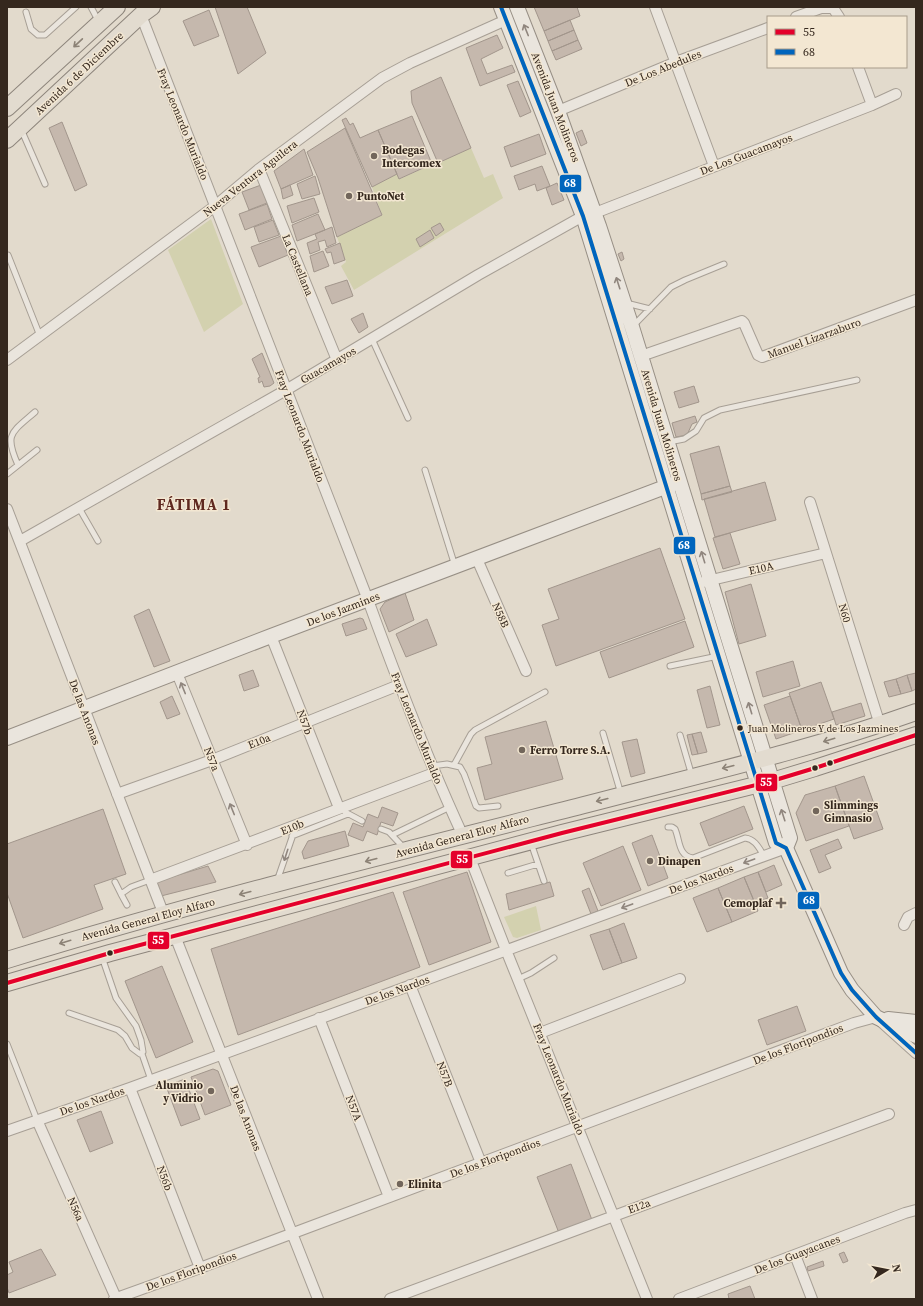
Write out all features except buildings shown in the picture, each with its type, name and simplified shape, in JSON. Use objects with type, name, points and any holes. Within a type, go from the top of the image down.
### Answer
[{"type":"main road","name":"Avenida 6 de Diciembre","points":[[7,108],[117,7]]},
{"type":"main road","name":"Avenida 6 de Diciembre","points":[[7,140],[146,11]]},
{"type":"main road","name":"Avenida General Eloy Alfaro","points":[[7,959],[106,929],[164,915],[406,850],[766,758],[880,725],[916,712]]},
{"type":"main road","points":[[7,983],[175,936],[470,858],[765,783],[916,735]]},
{"type":"street","name":"Avenida Juan Molineros","points":[[501,7],[589,214],[632,327],[766,758],[765,783],[776,843],[786,848],[841,973],[852,990],[876,1017]]},
{"type":"street","name":"Avenida Juan Molineros","points":[[517,7],[558,111],[589,214],[666,487],[750,762],[765,783]]},
{"type":"street","points":[[655,7],[714,166]]},
{"type":"street","points":[[799,16],[821,8],[833,8]]},
{"type":"street","name":"Fray Leonardo Murialdo","points":[[146,11],[215,206],[368,600],[399,685],[432,769],[462,836]]},
{"type":"street","name":"Nueva Ventura Aguilera","points":[[7,360],[215,206],[259,169],[382,78],[410,63],[506,20]]},
{"type":"street","name":"De Los Abedules","points":[[558,111],[676,62],[767,28]]},
{"type":"street","points":[[858,68],[872,105]]},
{"type":"street","name":"De Los Guacamayos","points":[[589,214],[872,105],[896,94]]},
{"type":"street","name":"La Castellana","points":[[259,169],[336,360]]},
{"type":"street","name":"Guacamayos","points":[[20,542],[286,390],[478,275],[589,214]]},
{"type":"street","name":"Manuel Lizarzaburo","points":[[641,356],[742,321],[758,355],[762,357],[916,300]]},
{"type":"street","name":"De los Jazmines","points":[[8,735],[177,673],[679,481]]},
{"type":"street","name":"N60","points":[[810,502],[880,725]]},
{"type":"street","name":"De las Anonas","points":[[7,509],[164,915]]},
{"type":"street","name":"E10A","points":[[696,583],[826,553]]},
{"type":"street","name":"N58B","points":[[477,559],[526,671]]},
{"type":"street","name":"N57b","points":[[271,636],[339,808]]},
{"type":"street","name":"N57a","points":[[177,673],[247,845]]},
{"type":"street","name":"E10a","points":[[117,794],[212,760],[399,685]]},
{"type":"street","name":"E10b","points":[[150,880],[247,845],[432,769]]},
{"type":"street","name":"De los Nardos","points":[[7,1132],[786,848]]},
{"type":"street","name":"Fray Leonardo Murialdo","points":[[470,858],[647,1299]]},
{"type":"street","points":[[904,925],[908,917],[916,913]]},
{"type":"street","name":"De las Anonas","points":[[175,936],[318,1299]]},
{"type":"street","points":[[540,1033],[680,979]]},
{"type":"street","name":"N57B","points":[[410,985],[481,1163]]},
{"type":"street","points":[[876,1017],[916,1022]]},
{"type":"street","points":[[876,1017],[916,1036]]},
{"type":"street","points":[[876,1017],[916,1053]]},
{"type":"street","name":"De los Floripondios","points":[[115,1299],[876,1017]]},
{"type":"street","name":"N57A","points":[[318,1018],[389,1197]]},
{"type":"street","name":"N56b","points":[[130,1088],[200,1268]]},
{"type":"street","name":"E12a","points":[[390,1299],[889,1114]]},
{"type":"street","name":"N56a","points":[[37,1120],[115,1299]]},
{"type":"street","name":"De los Guayacanes","points":[[679,1299],[916,1210]]},
{"type":"street","points":[[795,1255],[812,1299]]},
{"type":"lane","points":[[26,12],[31,29],[38,35],[45,35],[76,7]]},
{"type":"lane","points":[[91,7],[100,22]]},
{"type":"lane","points":[[21,128],[45,184]]},
{"type":"lane","points":[[8,255],[40,336]]},
{"type":"lane","points":[[632,327],[671,287],[724,264]]},
{"type":"lane","points":[[624,303],[650,309]]},
{"type":"lane","points":[[372,339],[408,418]]},
{"type":"lane","points":[[667,442],[684,439],[696,431],[704,418],[720,410],[857,380]]},
{"type":"lane","points":[[18,465],[10,446],[11,439],[16,429],[35,412]]},
{"type":"lane","points":[[7,474],[37,450]]},
{"type":"lane","points":[[425,470],[456,567]]},
{"type":"lane","points":[[79,508],[98,541]]},
{"type":"lane","points":[[670,666],[718,656]]},
{"type":"lane","points":[[454,765],[471,734],[475,730],[545,692]]},
{"type":"lane","points":[[603,733],[621,795]]},
{"type":"lane","points":[[680,735],[692,777]]},
{"type":"lane","points":[[432,769],[447,764],[460,767],[476,806],[479,808],[498,806]]},
{"type":"lane","points":[[392,835],[450,807]]},
{"type":"lane","points":[[339,808],[362,821]]},
{"type":"lane","points":[[292,836],[348,814]]},
{"type":"lane","points":[[276,885],[296,825]]},
{"type":"lane","points":[[668,827],[675,829],[682,853],[688,858],[693,858],[745,838],[750,838],[754,841],[764,856]]},
{"type":"lane","points":[[382,829],[389,832],[406,850]]},
{"type":"lane","points":[[531,842],[544,881]]},
{"type":"lane","points":[[508,873],[538,864]]},
{"type":"lane","points":[[121,894],[131,887],[150,880]]},
{"type":"lane","points":[[115,882],[127,905]]},
{"type":"lane","points":[[102,956],[116,998],[136,1026],[141,1040],[143,1051],[142,1054],[151,1080]]},
{"type":"lane","points":[[518,979],[544,966],[554,958]]},
{"type":"lane","points":[[69,1013],[118,1030],[132,1048],[142,1054]]},
{"type":"lane","points":[[7,1044],[37,1120]]},
{"type":"shaded area","points":[[471,148],[484,178],[493,174],[503,198],[354,290],[341,266],[346,262],[337,237],[382,215],[372,187],[397,174],[400,179]]},
{"type":"shaded area","points":[[211,219],[243,304],[204,332],[168,250]]},
{"type":"shaded area","points":[[536,906],[541,930],[517,938],[513,937],[504,917]]},
{"type":"transit line","name":"68","points":[[501,7],[583,216],[776,843],[786,848],[841,973],[852,990],[876,1017],[916,1053]]},
{"type":"transit line","name":"55","points":[[7,983],[110,953],[562,833],[772,781],[916,735]]},
{"type":"place","name":"Bodegas Intercomex","points":[[374,156]]},
{"type":"place","name":"PuntoNet","points":[[349,196]]},
{"type":"place","name":"Juan Molineros Y de Los Jazmines","points":[[740,728]]},
{"type":"place","name":"Ferro Torre S.A.","points":[[522,750]]},
{"type":"place","name":"Slimmings Gimnasio","points":[[816,811]]},
{"type":"place","name":"Dinapen","points":[[650,861]]},
{"type":"place","name":"Cemoplaf","points":[[781,903]]},
{"type":"place","name":"Aluminio y Vidrio","points":[[211,1091]]},
{"type":"place","name":"Elinita","points":[[400,1184]]},
{"type":"district","name":"FÁTIMA 1","points":[[194,505]]}]
